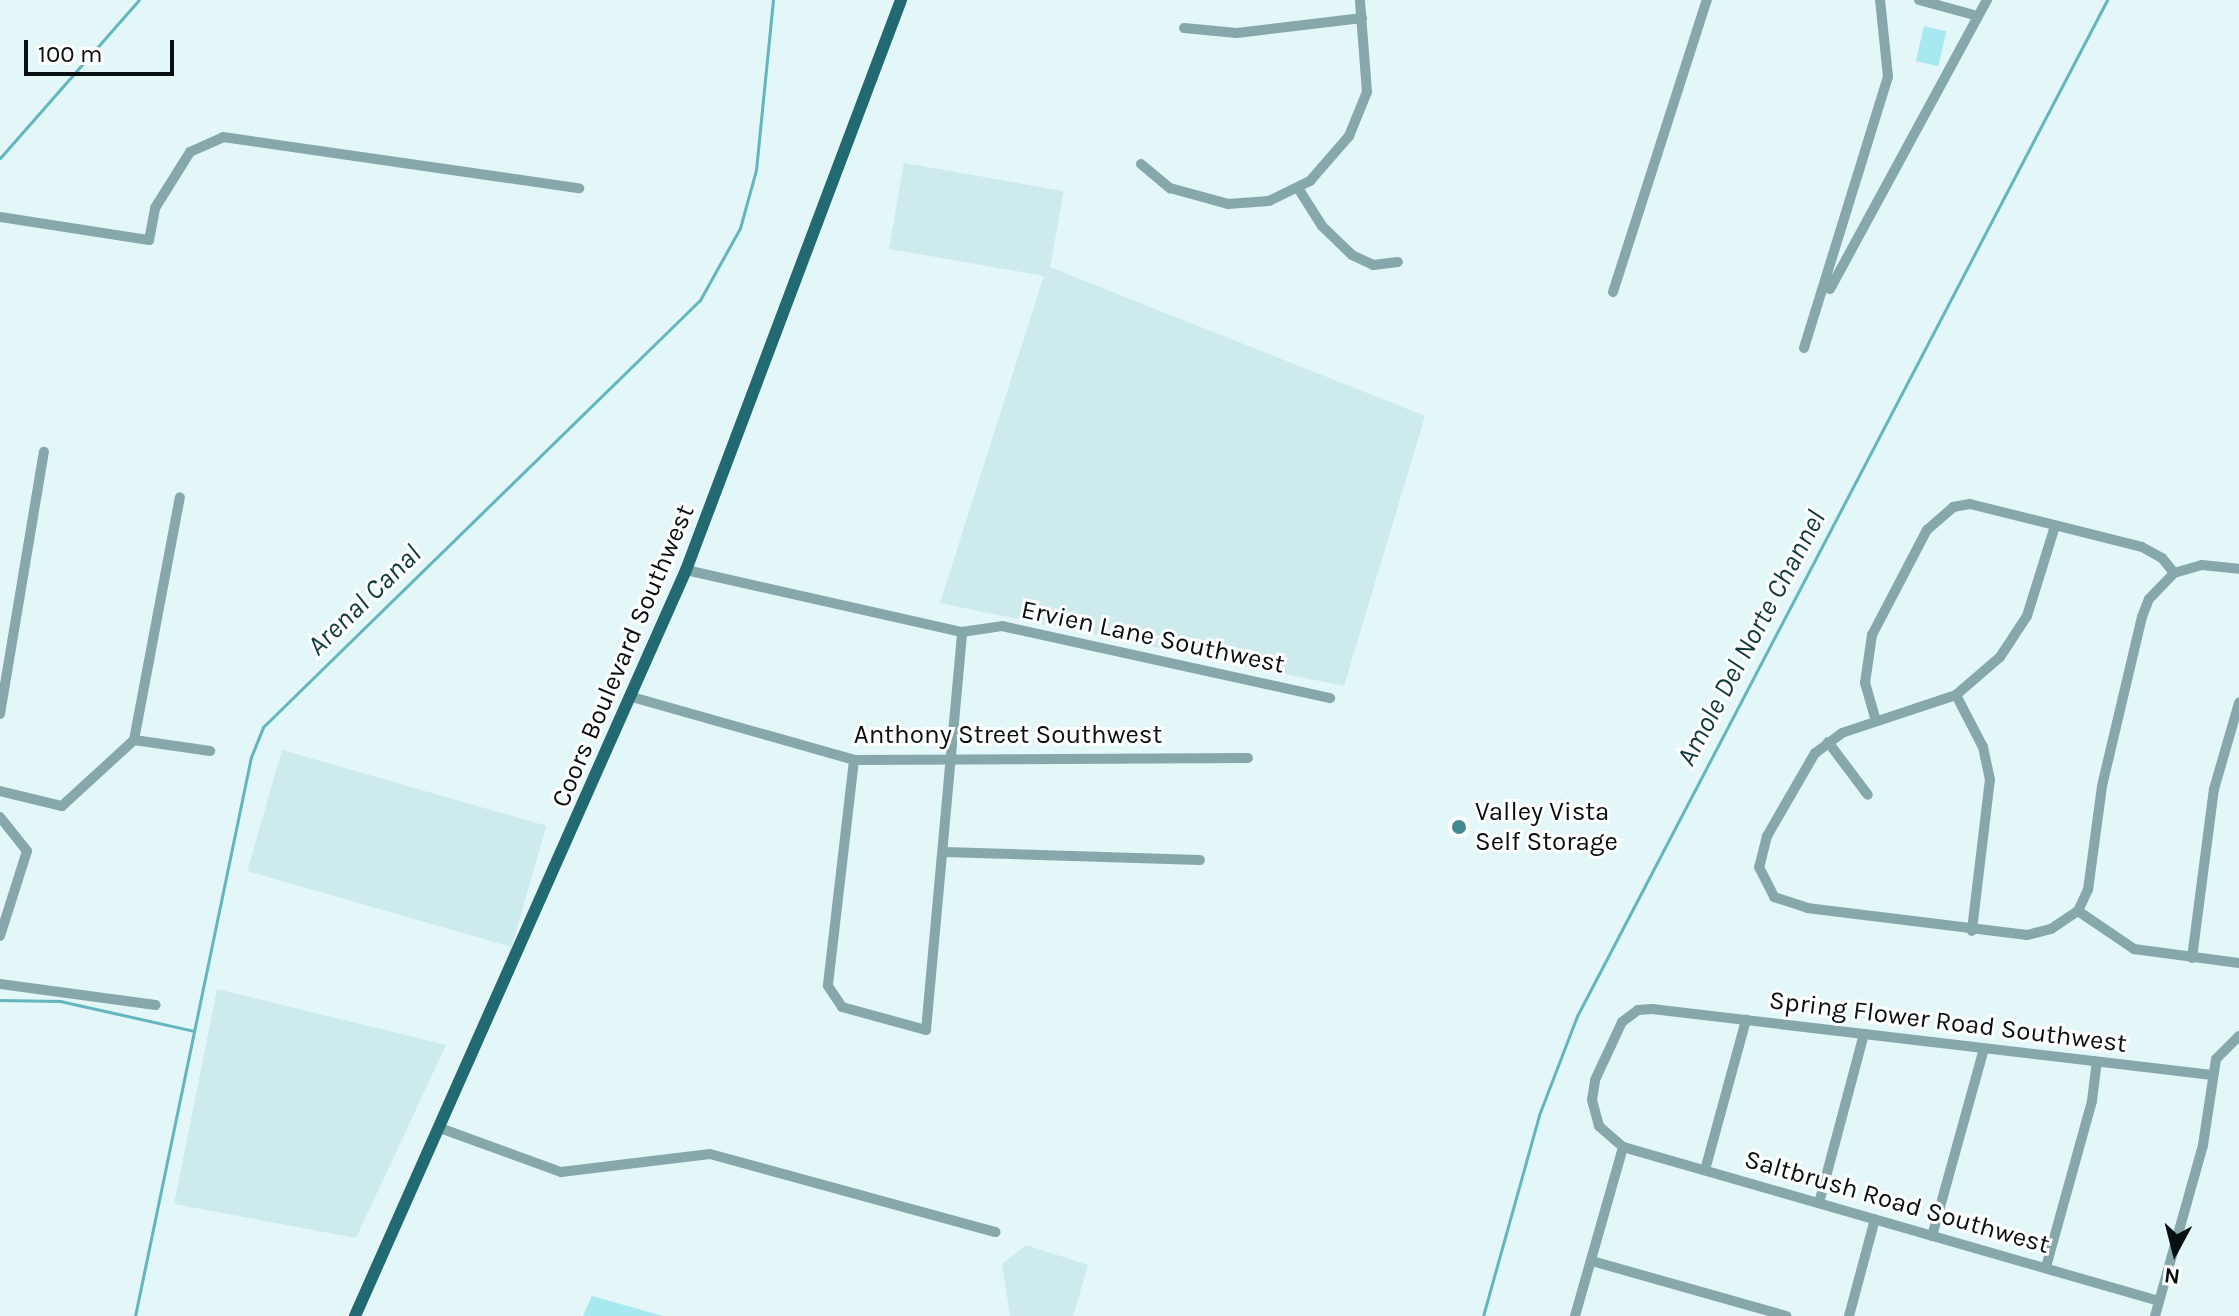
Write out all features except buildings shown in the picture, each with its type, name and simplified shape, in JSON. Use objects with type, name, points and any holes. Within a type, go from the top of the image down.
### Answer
[{"type":"main road","name":"Coors Boulevard Southwest","points":[[355,1316],[686,570],[901,0]]},
{"type":"street","points":[[1141,164],[1170,188],[1228,204],[1269,201],[1298,188],[1332,161],[1361,113],[1368,70],[1360,0]]},
{"type":"street","points":[[1613,292],[1707,0]]},
{"type":"street","points":[[1804,348],[1824,297],[1888,77],[1880,0]]},
{"type":"street","points":[[1919,0],[1978,16]]},
{"type":"street","points":[[1824,297],[1845,268],[1987,0]]},
{"type":"street","points":[[1184,28],[1237,33],[1362,18]]},
{"type":"street","points":[[0,217],[149,240],[155,208],[190,152],[223,137],[579,188]]},
{"type":"street","points":[[1298,188],[1322,226],[1352,255],[1373,265],[1398,262]]},
{"type":"street","points":[[0,714],[44,452]]},
{"type":"street","points":[[0,791],[62,806],[134,740],[180,497]]},
{"type":"street","points":[[1876,721],[1865,683],[1872,635],[1927,530],[1953,507],[1970,504],[2142,547],[2162,558],[2174,573]]},
{"type":"street","points":[[2055,526],[2020,630],[2000,657],[1956,695],[1876,721],[1828,742],[1808,760],[1767,836],[1759,867],[1765,885],[1774,897],[1796,906],[1972,931],[2040,933],[2078,911],[2088,890],[2102,786],[2142,617],[2149,599],[2174,573],[2202,565],[2239,569]]},
{"type":"street","name":"Ervien Lane Southwest","points":[[686,570],[962,632],[1002,626],[1330,698]]},
{"type":"street","points":[[854,760],[828,986],[842,1007],[926,1030],[962,632]]},
{"type":"street","points":[[1956,695],[1983,747],[1990,779],[1972,931]]},
{"type":"street","name":"Anthony Street Southwest","points":[[632,697],[854,760],[1248,758]]},
{"type":"street","points":[[2192,958],[2214,789],[2239,703]]},
{"type":"street","points":[[134,740],[210,751]]},
{"type":"street","points":[[1828,742],[1868,795]]},
{"type":"street","points":[[0,817],[27,851],[0,936]]},
{"type":"street","points":[[944,852],[1200,860]]},
{"type":"street","points":[[2078,911],[2134,949],[2239,963]]},
{"type":"street","points":[[0,984],[156,1005]]},
{"type":"street","name":"Spring Flower Road Southwest","points":[[1623,1147],[1599,1126],[1592,1100],[1595,1080],[1630,1015],[1652,1009],[2212,1075]]},
{"type":"street","points":[[1705,1170],[1746,1020]]},
{"type":"street","points":[[1819,1203],[1864,1034]]},
{"type":"street","points":[[2155,1316],[2203,1145],[2212,1075],[2226,1044],[2239,1036]]},
{"type":"street","points":[[1932,1236],[1984,1049]]},
{"type":"street","points":[[2046,1267],[2092,1101],[2097,1063]]},
{"type":"street","points":[[440,1128],[561,1172],[710,1154],[996,1232]]},
{"type":"street","points":[[1575,1316],[1623,1147]]},
{"type":"street","name":"Saltbrush Road Southwest","points":[[1623,1147],[2159,1301]]},
{"type":"street","points":[[1849,1316],[1875,1219]]},
{"type":"street","points":[[1592,1261],[1786,1316]]},
{"type":"shaded area","points":[[1924,26],[1946,31],[1938,66],[1916,61]]},
{"type":"shaded area","points":[[904,163],[1064,191],[1048,277],[889,249]]},
{"type":"shaded area","points":[[1047,266],[1425,416],[1344,686],[940,603]]},
{"type":"shaded area","points":[[282,750],[546,826],[512,947],[247,871]]},
{"type":"shaded area","points":[[217,989],[446,1045],[356,1238],[174,1204]]},
{"type":"shaded area","points":[[1026,1245],[1088,1265],[1073,1316],[1010,1316],[1002,1264]]},
{"type":"shaded area","points":[[592,1296],[663,1316],[583,1316]]},
{"type":"waterway","points":[[0,158],[139,0]]},
{"type":"waterway","name":"Arenal Canal","points":[[135,1316],[251,757],[263,727],[700,300],[740,228],[756,170],[773,0]]},
{"type":"waterway","name":"Amole Del Norte Channel","points":[[1483,1316],[1539,1115],[1577,1016],[2107,0]]},
{"type":"waterway","points":[[0,1000],[60,1001],[194,1031]]},
{"type":"place","name":"Valley Vista Self Storage","points":[[1459,827]]}]
